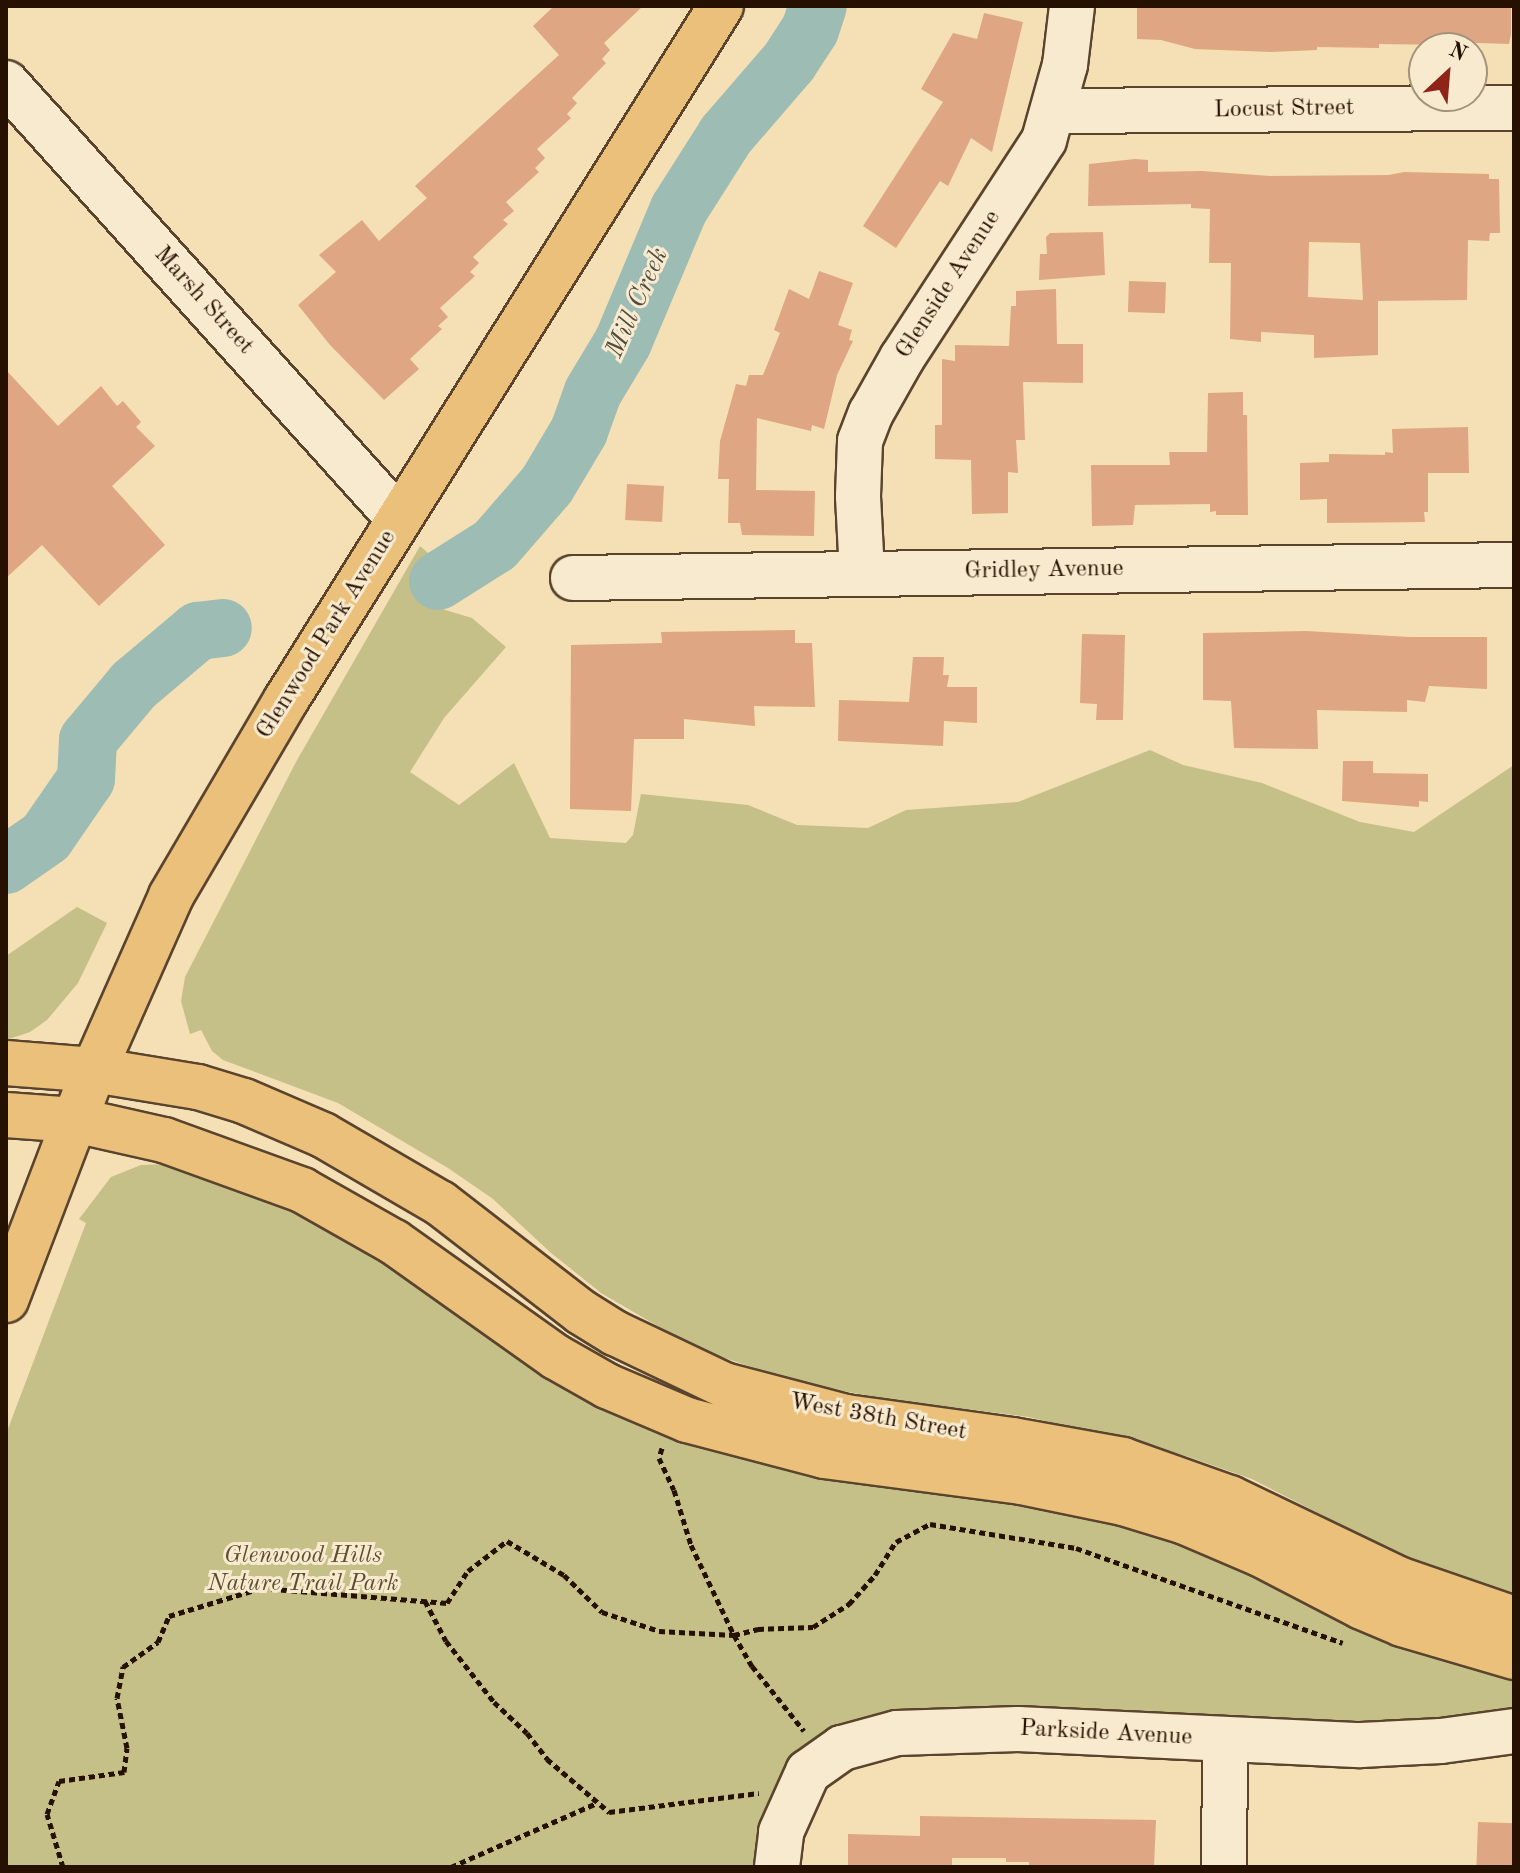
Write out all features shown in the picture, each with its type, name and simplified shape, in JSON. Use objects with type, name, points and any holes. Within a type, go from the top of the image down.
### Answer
[{"type":"main road","name":"Glenwood Park Avenue","points":[[8,1285],[94,1070],[171,896],[246,765],[721,6]]},
{"type":"main road","name":"West 38th Street","points":[[6,1063],[94,1070],[198,1087],[244,1101],[323,1135],[440,1203],[581,1312],[615,1333],[724,1385],[846,1417],[1012,1440],[1123,1460],[1241,1502],[1398,1579],[1514,1619]]},
{"type":"main road","name":"West 38th Street","points":[[6,1115],[75,1120],[164,1140],[302,1190],[394,1242],[556,1357],[607,1386],[687,1420],[824,1456],[1021,1482],[1123,1503],[1216,1535],[1402,1624],[1514,1657]]},
{"type":"street","name":"Glenside Avenue","points":[[862,573],[858,496],[860,441],[871,413],[902,358],[1044,140],[1055,111],[1072,6]]},
{"type":"street","name":"Marsh Street","points":[[6,83],[399,519]]},
{"type":"street","name":"Locust Street","points":[[1055,111],[1514,108]]},
{"type":"street","name":"Gridley Avenue","points":[[573,578],[1514,565]]},
{"type":"street","name":"Parkside Avenue","points":[[777,1867],[781,1832],[795,1793],[808,1772],[822,1759],[862,1740],[897,1733],[1018,1729],[1361,1745],[1441,1741],[1514,1731]]},
{"type":"street","points":[[1224,1867],[1225,1740]]},
{"type":"path","points":[[663,1443],[659,1458],[674,1490],[691,1545],[734,1635],[752,1666],[796,1719],[822,1759]]},
{"type":"path","points":[[63,1867],[47,1814],[59,1781],[124,1772],[127,1748],[117,1698],[123,1667],[158,1642],[169,1616],[261,1588],[312,1595],[447,1603],[468,1571],[507,1541],[564,1575],[602,1612],[659,1631],[734,1635],[758,1629],[813,1627],[849,1604],[875,1575],[896,1542],[930,1524],[1076,1548],[1351,1646]]},
{"type":"path","points":[[425,1600],[446,1641],[494,1702],[527,1733],[547,1759],[609,1812],[747,1793],[795,1793]]},
{"type":"path","points":[[451,1867],[597,1803]]},
{"type":"green space","points":[[420,546],[434,558],[442,609],[472,618],[506,647],[444,718],[410,772],[459,805],[514,763],[550,838],[626,843],[633,835],[641,794],[748,805],[797,825],[868,828],[906,810],[1018,802],[1150,750],[1183,765],[1262,783],[1360,822],[1414,832],[1514,765],[1514,1594],[1423,1567],[1252,1479],[1186,1456],[1029,1417],[886,1399],[801,1383],[697,1349],[601,1293],[550,1252],[493,1199],[448,1168],[338,1103],[223,1060],[212,1051],[201,1030],[190,1034],[181,1001],[185,977],[296,762]]},
{"type":"green space","points":[[77,907],[107,923],[78,983],[47,1020],[30,1032],[6,1040],[6,956]]},
{"type":"green space","name":"Glenwood Hills Nature Trail Park","points":[[168,1164],[294,1209],[373,1254],[482,1334],[542,1370],[1114,1512],[1514,1671],[1514,1713],[1393,1729],[875,1719],[764,1867],[6,1867],[6,1434],[86,1223],[79,1219],[111,1177],[141,1165]]},
{"type":"building","points":[[554,6],[643,6],[604,43],[610,50],[602,59],[606,63],[572,98],[577,103],[567,114],[571,118],[537,149],[545,158],[535,168],[539,172],[506,202],[514,211],[503,220],[508,224],[473,257],[479,263],[470,272],[475,276],[440,308],[448,317],[438,326],[442,329],[410,359],[419,369],[384,400],[330,345],[298,305],[336,272],[319,255],[362,220],[379,241],[427,198],[415,186],[559,55],[533,26]]},
{"type":"building","points":[[1137,6],[1511,6],[1509,44],[1488,43],[1488,32],[1408,32],[1408,44],[1379,44],[1379,48],[1317,47],[1317,50],[1271,52],[1195,49],[1161,40],[1137,39]]},
{"type":"building","points":[[984,13],[1023,22],[992,152],[971,138],[948,186],[940,181],[896,248],[863,226],[943,102],[921,89],[953,33],[977,39]]},
{"type":"building","points":[[1135,159],[1148,160],[1148,172],[1202,171],[1270,176],[1389,175],[1404,172],[1489,174],[1489,179],[1499,179],[1500,233],[1490,233],[1489,241],[1468,240],[1467,300],[1367,301],[1378,301],[1378,355],[1314,358],[1314,335],[1261,332],[1261,342],[1230,339],[1231,263],[1209,263],[1210,209],[1191,208],[1191,204],[1088,206],[1089,164]],"holes":[[[1309,242],[1360,243],[1363,300],[1308,297]]]},
{"type":"building","points":[[1103,232],[1105,275],[1039,280],[1040,254],[1047,254],[1046,237],[1050,233]]},
{"type":"building","points":[[819,271],[853,283],[838,325],[852,330],[849,340],[853,341],[837,375],[824,429],[812,425],[811,431],[757,418],[756,490],[815,491],[814,536],[742,535],[740,523],[728,523],[729,479],[718,479],[720,441],[736,384],[746,386],[749,375],[763,375],[780,333],[774,330],[789,289],[809,299]]},
{"type":"building","points":[[1129,281],[1166,282],[1165,313],[1128,312]]},
{"type":"building","points":[[1056,289],[1057,344],[1083,344],[1083,383],[1023,382],[1025,440],[1016,440],[1018,473],[1008,472],[1008,513],[972,514],[971,460],[935,459],[935,425],[942,425],[942,359],[955,361],[955,345],[1009,346],[1011,306],[1016,306],[1016,291]]},
{"type":"building","points":[[6,370],[58,426],[101,386],[117,406],[123,401],[141,422],[136,427],[155,446],[112,486],[165,545],[99,606],[42,545],[6,578]]},
{"type":"building","points":[[1243,392],[1243,415],[1247,415],[1248,515],[1216,515],[1216,511],[1210,512],[1210,504],[1135,505],[1133,525],[1092,526],[1091,465],[1170,465],[1169,452],[1207,452],[1208,393]]},
{"type":"building","points":[[1468,427],[1469,473],[1428,473],[1425,522],[1327,523],[1327,499],[1300,500],[1300,463],[1329,462],[1329,454],[1393,453],[1392,429]]},
{"type":"building","points":[[627,484],[664,486],[662,522],[625,520]]},
{"type":"building","points":[[795,630],[795,643],[812,643],[815,707],[754,706],[755,726],[684,719],[684,739],[634,739],[631,811],[570,809],[571,645],[662,643],[661,632]]},
{"type":"building","points":[[1306,631],[1410,637],[1487,637],[1487,689],[1429,686],[1425,702],[1407,700],[1407,712],[1317,710],[1318,749],[1234,748],[1231,701],[1203,700],[1203,633]]},
{"type":"building","points":[[1082,634],[1125,635],[1123,720],[1096,720],[1097,704],[1080,703]]},
{"type":"building","points":[[913,657],[944,657],[943,675],[949,675],[947,687],[977,687],[977,723],[944,721],[943,746],[838,741],[839,700],[909,702]]},
{"type":"building","points":[[1343,761],[1373,761],[1373,773],[1428,774],[1428,802],[1419,801],[1419,807],[1342,801]]},
{"type":"building","points":[[920,1816],[1156,1820],[1154,1867],[1029,1867],[1029,1862],[1006,1862],[1006,1858],[952,1858],[952,1867],[848,1867],[848,1834],[920,1836]]},
{"type":"building","points":[[1478,1822],[1514,1823],[1512,1867],[1476,1867]]},
{"type":"waterway","name":"Mill Creek","points":[[438,581],[495,545],[547,485],[579,431],[593,392],[623,342],[679,209],[726,135],[789,62],[810,30],[818,6]]},
{"type":"waterway","name":"Mill Creek","points":[[6,865],[46,837],[86,779],[88,740],[134,685],[198,631],[223,628]]}]
